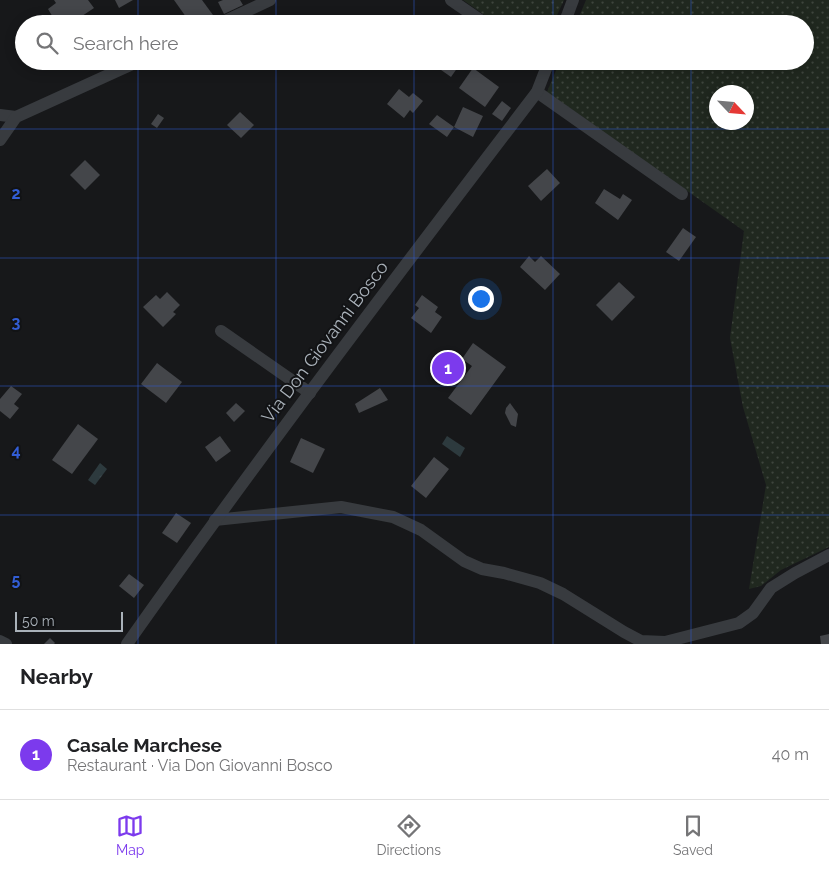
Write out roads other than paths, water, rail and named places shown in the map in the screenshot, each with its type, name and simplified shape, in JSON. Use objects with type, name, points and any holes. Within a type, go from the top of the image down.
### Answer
[{"type":"street","points":[[238,15],[270,0]]},
{"type":"street","points":[[451,0],[473,15]]},
{"type":"street","points":[[567,15],[573,0]]},
{"type":"street","points":[[0,140],[16,117],[119,70]]},
{"type":"street","name":"Via Don Giovanni Bosco","points":[[127,644],[214,520],[537,92],[542,70]]},
{"type":"street","points":[[537,92],[682,194]]},
{"type":"street","points":[[0,114],[16,117]]},
{"type":"street","points":[[221,331],[310,393]]},
{"type":"street","points":[[214,520],[341,507],[393,517],[421,530],[464,561],[482,569],[540,583],[563,594],[624,632],[641,640],[665,642],[739,624],[753,613],[771,588],[829,555]]},
{"type":"street","points":[[0,641],[6,644]]},
{"type":"water","points":[[447,436],[465,448],[460,457],[442,444]]},
{"type":"water","points":[[100,463],[107,469],[95,485],[88,480]]},
{"type":"place","name":"Casale Marchese","points":[[448,368]]}]
